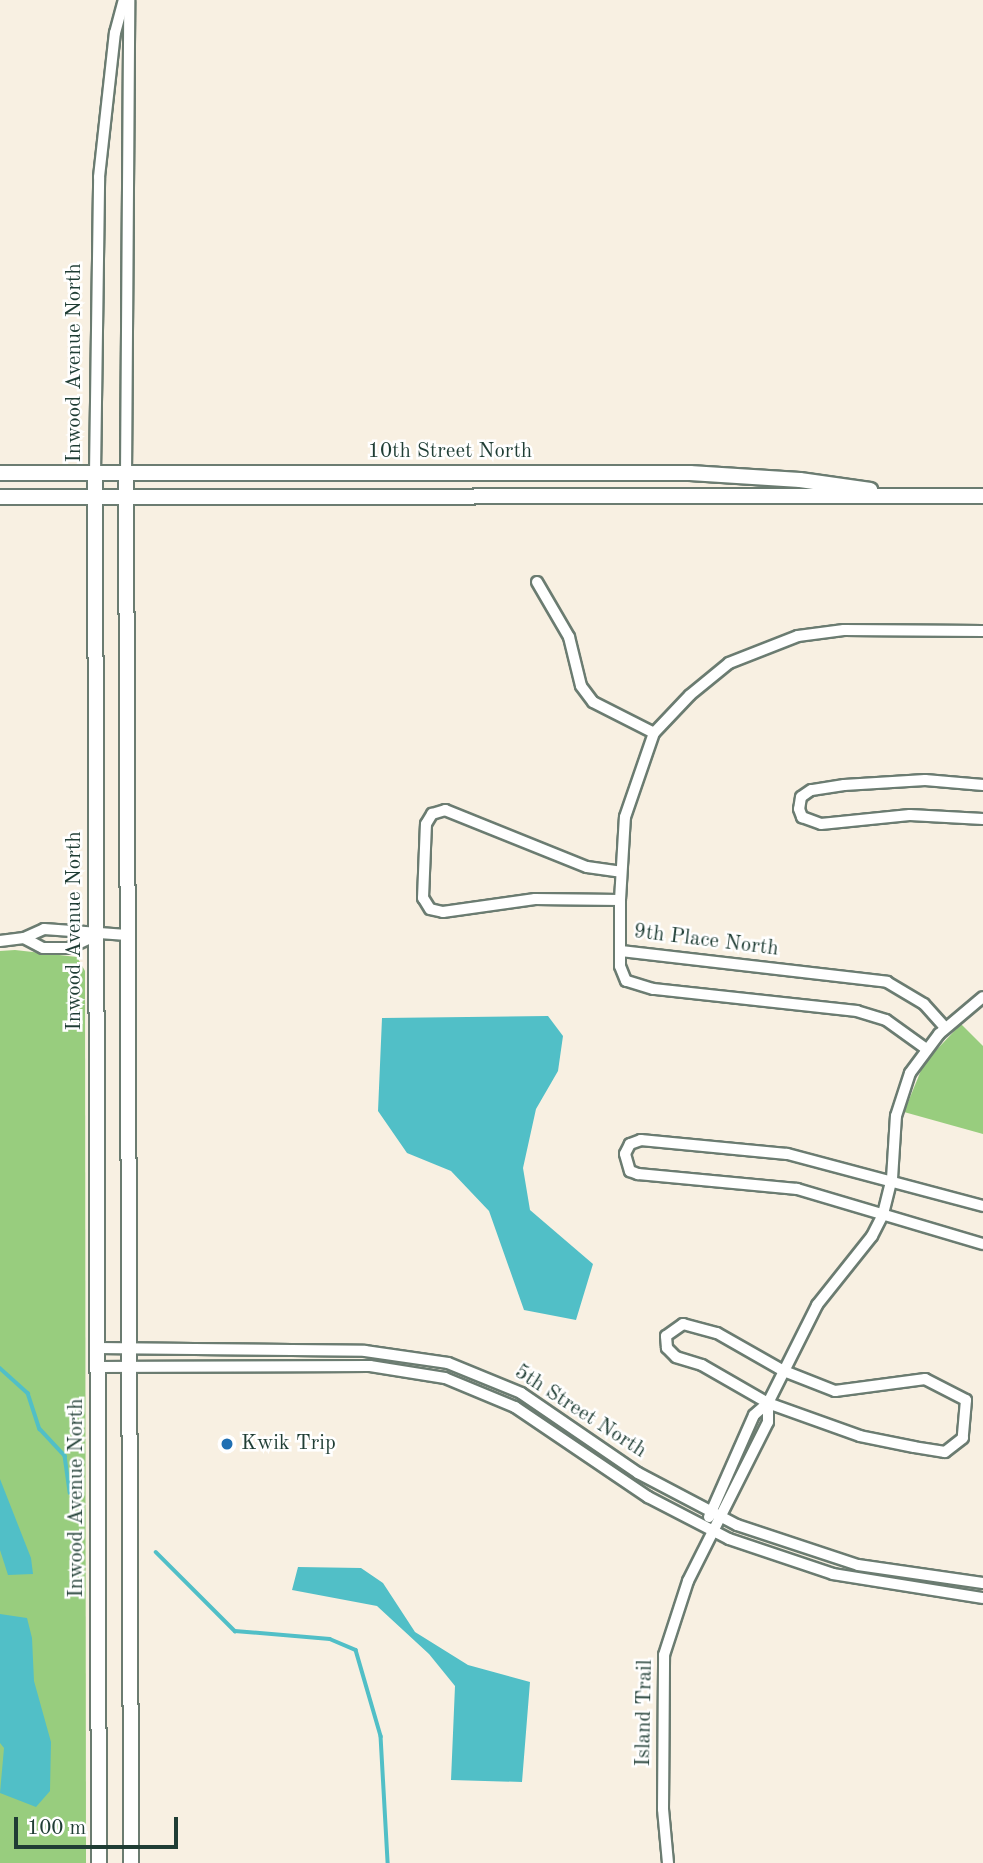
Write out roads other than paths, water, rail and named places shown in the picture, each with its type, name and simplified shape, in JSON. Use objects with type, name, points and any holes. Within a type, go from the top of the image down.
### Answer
[{"type":"main road","name":"10th Street North","points":[[0,473],[690,473],[800,480],[899,494]]},
{"type":"main road","name":"Inwood Avenue North","points":[[95,474],[99,1863]]},
{"type":"main road","name":"Inwood Avenue North","points":[[126,474],[131,1863]]},
{"type":"main road","name":"10th Street North","points":[[0,497],[808,499],[899,494],[983,496]]},
{"type":"street","name":"Inwood Avenue North","points":[[95,474],[99,177],[116,33],[127,0]]},
{"type":"street","name":"Inwood Avenue North","points":[[126,474],[127,0]]},
{"type":"street","points":[[537,582],[569,637],[581,686],[593,702],[654,733]]},
{"type":"street","points":[[621,951],[620,900],[625,817],[654,733],[690,695],[729,663],[798,636],[844,630],[983,631]]},
{"type":"street","points":[[983,785],[925,780],[844,785],[811,790],[801,797],[799,809],[802,817],[821,824],[910,815],[983,819]]},
{"type":"street","points":[[620,900],[536,899],[443,912],[430,909],[423,898],[426,824],[432,814],[445,810],[577,863],[621,872]]},
{"type":"street","points":[[0,941],[24,939],[44,929],[71,929],[95,936],[127,935]]},
{"type":"street","points":[[24,939],[43,948],[69,948],[95,936]]},
{"type":"street","name":"9th Place North","points":[[925,1048],[886,1020],[857,1011],[635,986],[623,974],[621,951],[878,980],[906,991],[945,1027]]},
{"type":"street","points":[[711,1531],[708,1512],[754,1415],[768,1403],[817,1305],[872,1236],[883,1214],[892,1179],[896,1116],[910,1073],[925,1048],[945,1027],[983,997]]},
{"type":"street","points":[[983,1206],[892,1179],[763,1151],[641,1140],[630,1144],[625,1154],[630,1171],[638,1174],[787,1188],[983,1244]]},
{"type":"street","points":[[683,1324],[702,1327],[784,1371],[835,1391],[925,1379],[966,1400],[963,1438],[945,1452],[860,1436],[768,1403],[702,1365],[676,1357],[667,1348],[666,1336],[683,1324]]},
{"type":"street","name":"5th Street North","points":[[97,1348],[383,1352],[448,1363],[533,1400],[638,1474],[721,1519],[842,1561],[983,1583]]},
{"type":"street","name":"5th Street North","points":[[97,1367],[359,1366],[445,1378],[516,1407],[627,1484],[711,1531],[833,1574],[983,1598]]},
{"type":"street","name":"Island Trail","points":[[668,1863],[663,1809],[664,1655],[678,1605],[711,1531],[721,1519],[768,1422],[768,1403]]},
{"type":"water","points":[[548,1016],[563,1036],[558,1071],[536,1109],[523,1168],[530,1210],[593,1264],[576,1320],[524,1310],[489,1211],[451,1171],[407,1153],[378,1111],[382,1018]]},
{"type":"water","points":[[0,1479],[31,1558],[33,1574],[8,1575],[0,1550]]},
{"type":"water","points":[[298,1567],[361,1568],[383,1583],[415,1632],[468,1665],[530,1682],[522,1782],[451,1780],[455,1686],[429,1654],[377,1606],[292,1590]]},
{"type":"water","points":[[0,1614],[27,1618],[32,1638],[34,1681],[51,1742],[50,1791],[36,1807],[0,1793],[4,1748],[0,1743]]},
{"type":"waterway","points":[[0,1368],[28,1393],[40,1429],[65,1456],[70,1493]]},
{"type":"waterway","points":[[156,1552],[235,1631],[330,1639],[356,1650],[381,1736],[388,1863]]},
{"type":"place","name":"Kwik Trip","points":[[227,1444]]}]
